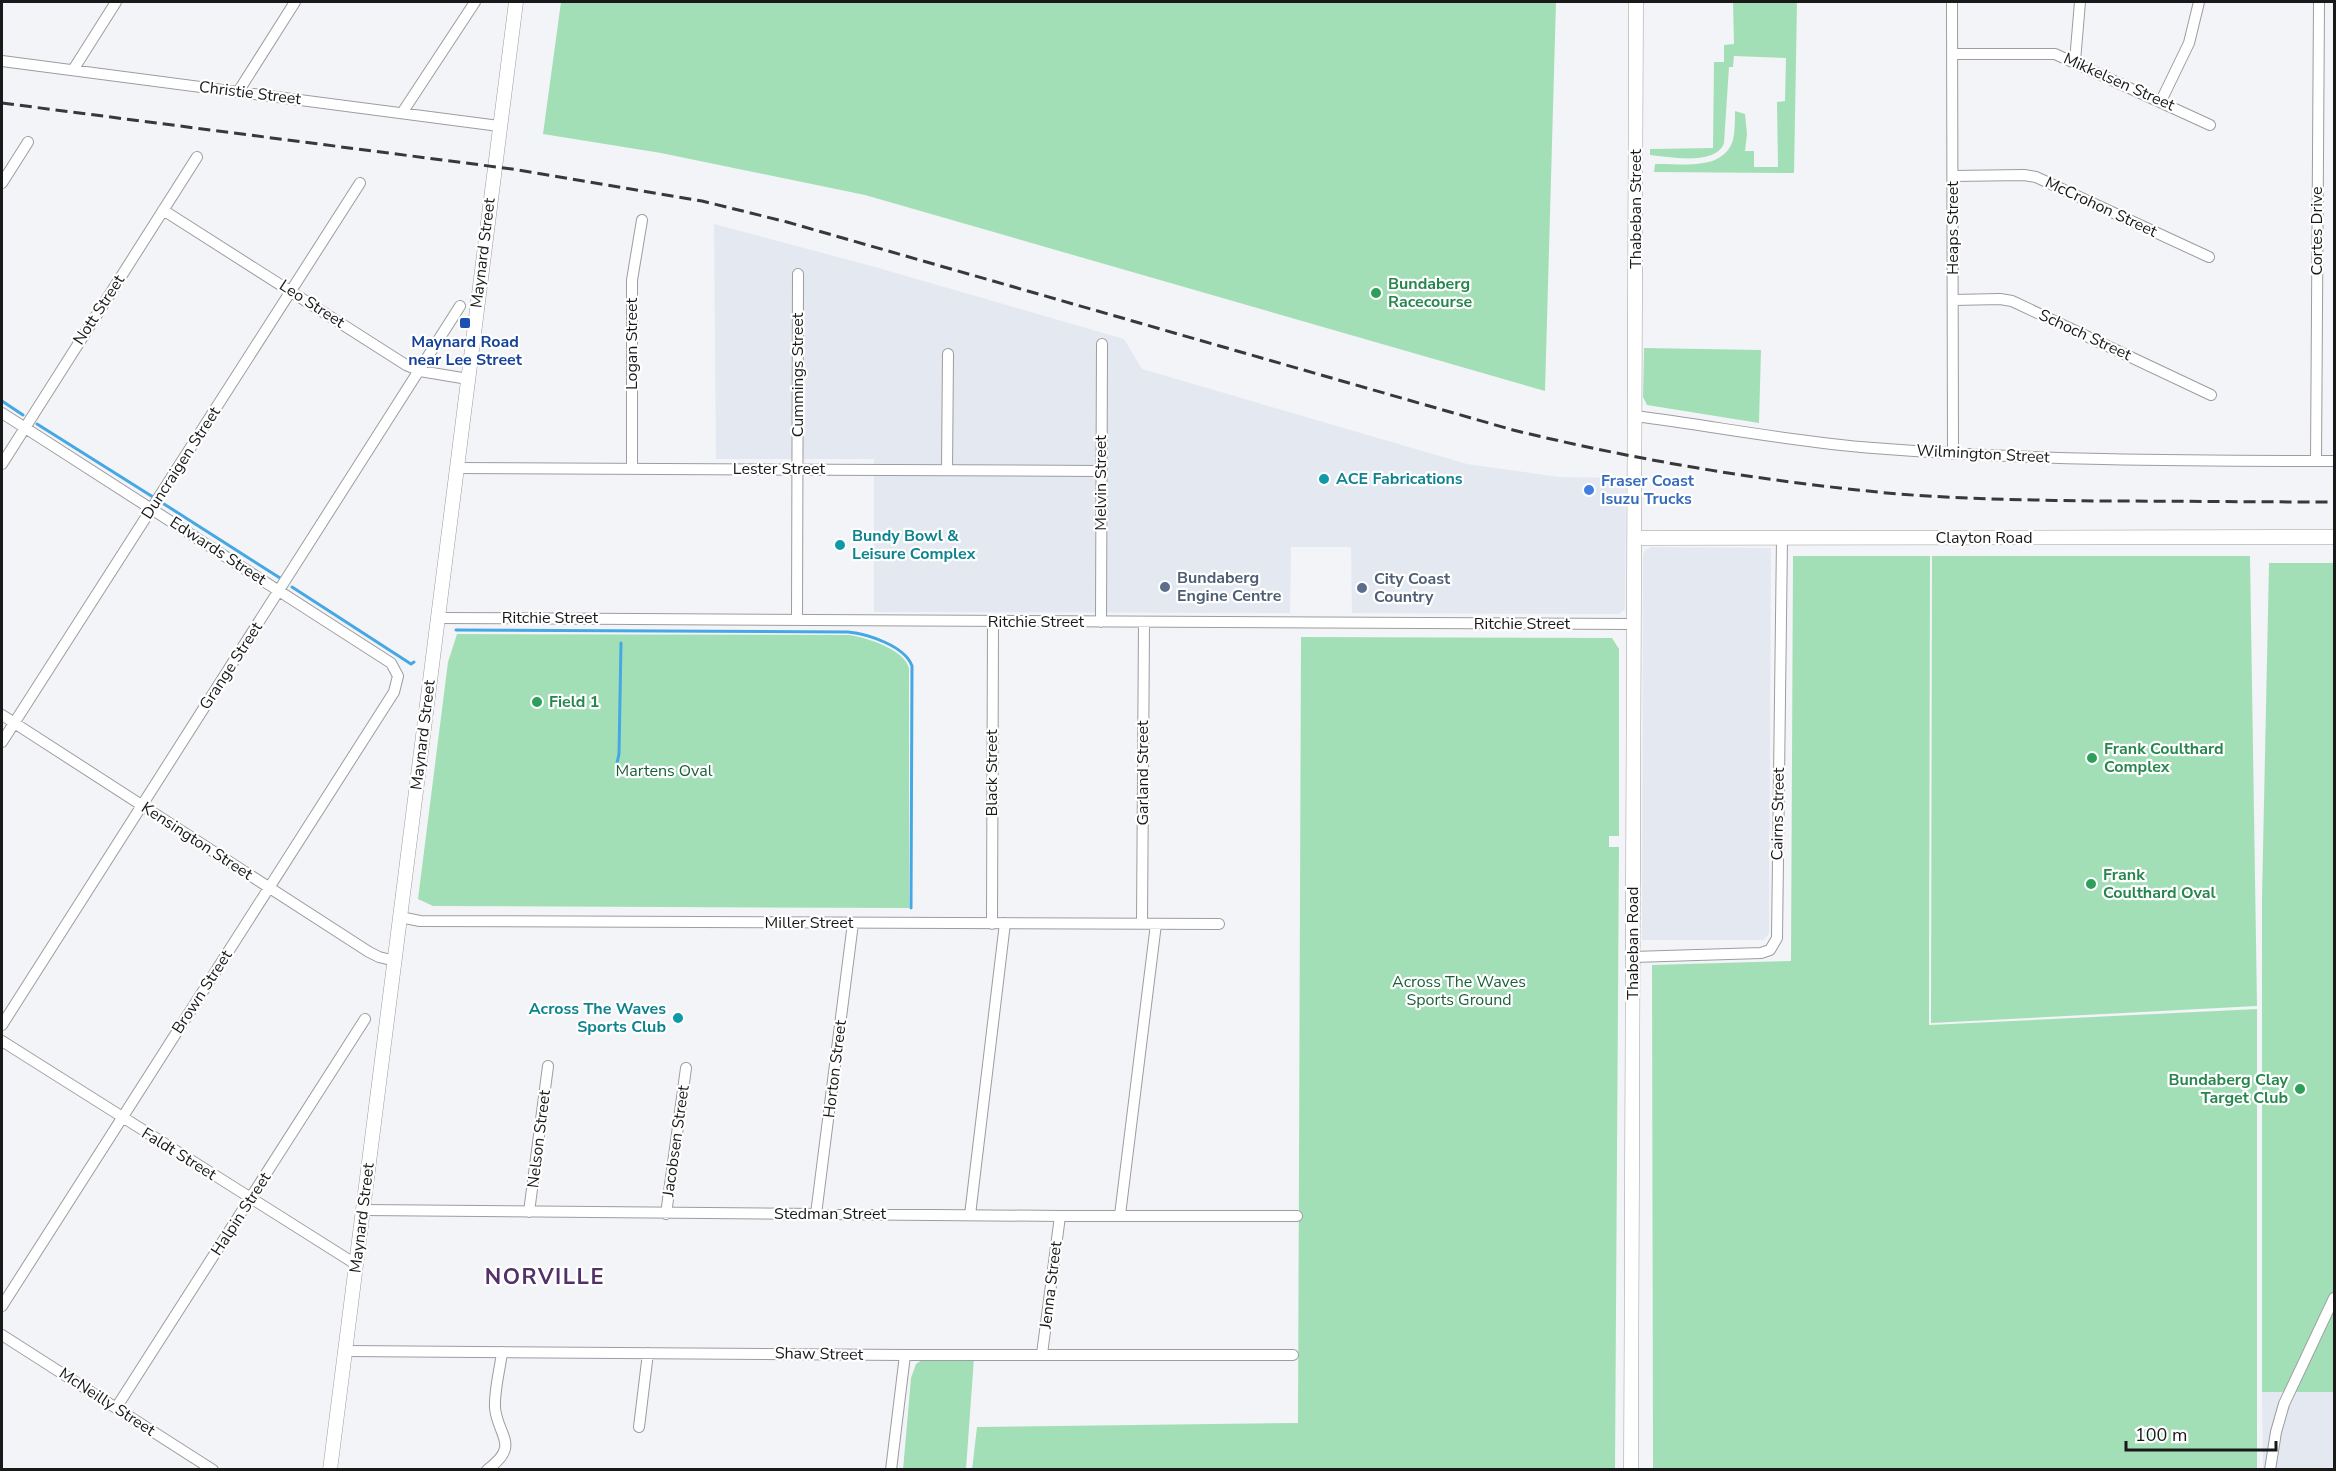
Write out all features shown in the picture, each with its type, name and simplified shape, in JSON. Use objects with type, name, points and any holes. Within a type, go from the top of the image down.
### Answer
[{"type":"street","points":[[73,70],[116,2]]},
{"type":"street","points":[[238,92],[295,2]]},
{"type":"street","points":[[402,113],[475,2]]},
{"type":"street","name":"Maynard Street","points":[[330,1470],[516,2]]},
{"type":"street","name":"Thabeban Street","points":[[1635,416],[1636,2]]},
{"type":"street","name":"Heaps Street","points":[[1952,2],[1953,454]]},
{"type":"street","points":[[2075,62],[2080,2]]},
{"type":"street","points":[[2162,101],[2189,43],[2199,2]]},
{"type":"street","name":"Cortes Drive","points":[[2316,461],[2319,2]]},
{"type":"street","name":"Mikkelsen Street","points":[[1953,54],[2055,54],[2162,101],[2210,125]]},
{"type":"street","name":"Christie Street","points":[[2,61],[500,126]]},
{"type":"street","points":[[2,183],[28,142]]},
{"type":"street","name":"Nott Street","points":[[2,464],[197,157]]},
{"type":"street","name":"McCrohon Street","points":[[1953,176],[2024,175],[2036,177],[2209,257]]},
{"type":"street","name":"Duncraigen Street","points":[[2,742],[360,183]]},
{"type":"street","name":"Leo Street","points":[[163,210],[406,365],[420,371],[468,379]]},
{"type":"street","name":"Logan Street","points":[[632,469],[632,280],[642,220]]},
{"type":"street","name":"Cummings Street","points":[[797,620],[798,274]]},
{"type":"street","name":"Schoch Street","points":[[1953,300],[2000,298],[2012,301],[2211,395]]},
{"type":"street","name":"Grange Street","points":[[2,1025],[460,306]]},
{"type":"street","name":"Melvin Street","points":[[1101,622],[1102,345]]},
{"type":"street","points":[[947,470],[948,354]]},
{"type":"street","name":"Edwards Street","points":[[2,413],[391,663],[398,676]]},
{"type":"street","name":"Wilmington Street","points":[[1635,416],[1869,448],[1953,454],[2115,459],[2334,461]]},
{"type":"street","name":"Thabeban Road","points":[[1631,1470],[1635,416]]},
{"type":"street","name":"Lester Street","points":[[457,468],[1101,471]]},
{"type":"street","name":"Clayton Road","points":[[1634,538],[2334,537]]},
{"type":"street","name":"Cairns Street","points":[[1633,957],[1761,953],[1770,950],[1777,939],[1782,538]]},
{"type":"street","name":"Ritchie Street","points":[[438,618],[1634,624]]},
{"type":"street","name":"Black Street","points":[[992,924],[993,622]]},
{"type":"street","name":"Garland Street","points":[[1142,924],[1144,623]]},
{"type":"street","name":"Brown Street","points":[[2,1306],[394,692],[398,676]]},
{"type":"street","name":"Kensington Street","points":[[2,715],[369,952],[395,961]]},
{"type":"street","name":"Miller Street","points":[[400,917],[420,921],[1219,924]]},
{"type":"street","name":"Horton Street","points":[[816,1214],[853,923]]},
{"type":"street","points":[[970,1215],[1005,923]]},
{"type":"street","points":[[1120,1215],[1156,924]]},
{"type":"street","name":"Halpin Street","points":[[116,1408],[365,1019]]},
{"type":"street","name":"Faldt Street","points":[[2,1041],[357,1265]]},
{"type":"street","name":"Nelson Street","points":[[530,1212],[548,1066]]},
{"type":"street","name":"Jacobsen Street","points":[[666,1214],[686,1068]]},
{"type":"street","name":"Stedman Street","points":[[363,1210],[666,1214],[1297,1216]]},
{"type":"street","name":"Jenna Street","points":[[1042,1354],[1060,1216]]},
{"type":"street","points":[[2270,1470],[2276,1432],[2284,1404],[2334,1298]]},
{"type":"street","name":"McNeilly Street","points":[[2,1335],[213,1470]]},
{"type":"street","name":"Shaw Street","points":[[345,1351],[1293,1355]]},
{"type":"street","points":[[487,1470],[499,1461],[505,1448],[505,1435],[495,1410],[502,1352]]},
{"type":"street","points":[[639,1427],[648,1353]]},
{"type":"street","points":[[891,1470],[906,1355]]},
{"type":"shaded area","points":[[714,224],[875,267],[1124,339],[1142,369],[1467,464],[1559,477],[1626,478],[1625,609],[1619,614],[1352,613],[1351,547],[1291,547],[1290,613],[874,612],[874,459],[716,459]]},
{"type":"shaded area","points":[[1651,547],[1771,548],[1769,934],[1763,940],[1642,940],[1643,556],[1645,550]]},
{"type":"shaded area","points":[[2262,1392],[2334,1392],[2334,1469],[2263,1469]]},
{"type":"green space","name":"Bundaberg Racecourse","points":[[561,2],[1556,2],[1545,391],[865,195],[661,153],[543,134]]},
{"type":"green space","points":[[1733,2],[1797,2],[1794,173],[1654,172],[1655,164],[1700,164],[1720,157],[1728,150],[1733,140],[1735,111],[1745,114],[1747,134],[1745,151],[1754,151],[1754,167],[1778,167],[1777,102],[1785,101],[1786,58],[1734,56],[1733,67],[1729,67],[1724,143],[1712,155],[1680,158],[1650,155],[1650,149],[1713,148],[1714,62],[1724,62],[1724,45],[1734,44]]},
{"type":"green space","points":[[1644,348],[1761,350],[1759,423],[1647,405],[1643,397]]},
{"type":"green space","points":[[1793,556],[1930,556],[1929,1025],[2257,1009],[2257,1469],[1653,1469],[1652,965],[1791,961]]},
{"type":"green space","name":"Frank Coulthard Complex","points":[[1932,556],[2250,556],[2257,1006],[1931,1023]]},
{"type":"green space","points":[[2269,563],[2334,563],[2334,1392],[2262,1392],[2262,898]]},
{"type":"green space","name":"Martens Oval","points":[[457,634],[850,635],[893,650],[906,661],[909,668],[909,908],[433,906],[418,899],[448,662]]},
{"type":"green space","name":"Across The Waves Sports Ground","points":[[1301,637],[1612,638],[1619,649],[1619,836],[1609,836],[1609,847],[1619,847],[1615,1469],[972,1470],[977,1427],[1298,1423]]},
{"type":"green space","points":[[925,1358],[974,1358],[966,1469],[903,1470],[911,1378],[916,1364]]},
{"type":"waterway","points":[[2,401],[23,415]]},
{"type":"waterway","points":[[37,424],[153,497]]},
{"type":"waterway","points":[[164,504],[280,578]]},
{"type":"waterway","points":[[292,587],[411,664],[414,662]]},
{"type":"waterway","points":[[456,630],[848,632],[875,638],[894,647],[908,659],[912,666],[911,908]]},
{"type":"waterway","points":[[617,763],[621,643]]},
{"type":"railway","points":[[2,103],[512,169],[702,201],[787,222],[1513,430],[1656,461],[1753,477],[1849,489],[1947,497],[2093,501],[2334,502]]},
{"type":"place","name":"Bundaberg Racecourse","points":[[1376,293]]},
{"type":"place","name":"Maynard Road near Lee Street","points":[[465,323]]},
{"type":"place","name":"ACE Fabrications","points":[[1324,479]]},
{"type":"place","name":"Fraser Coast Isuzu Trucks","points":[[1589,490]]},
{"type":"place","name":"Bundy Bowl & Leisure Complex","points":[[840,545]]},
{"type":"place","name":"Bundaberg Engine Centre","points":[[1165,587]]},
{"type":"place","name":"City Coast Country","points":[[1362,588]]},
{"type":"place","name":"Field 1","points":[[537,702]]},
{"type":"place","name":"Frank Coulthard Complex","points":[[2092,758]]},
{"type":"place","name":"Frank Coulthard Oval","points":[[2091,884]]},
{"type":"place","name":"Across The Waves Sports Club","points":[[678,1018]]},
{"type":"place","name":"Bundaberg Clay Target Club","points":[[2300,1089]]},
{"type":"district","name":"NORVILLE","points":[[545,1277]]}]
